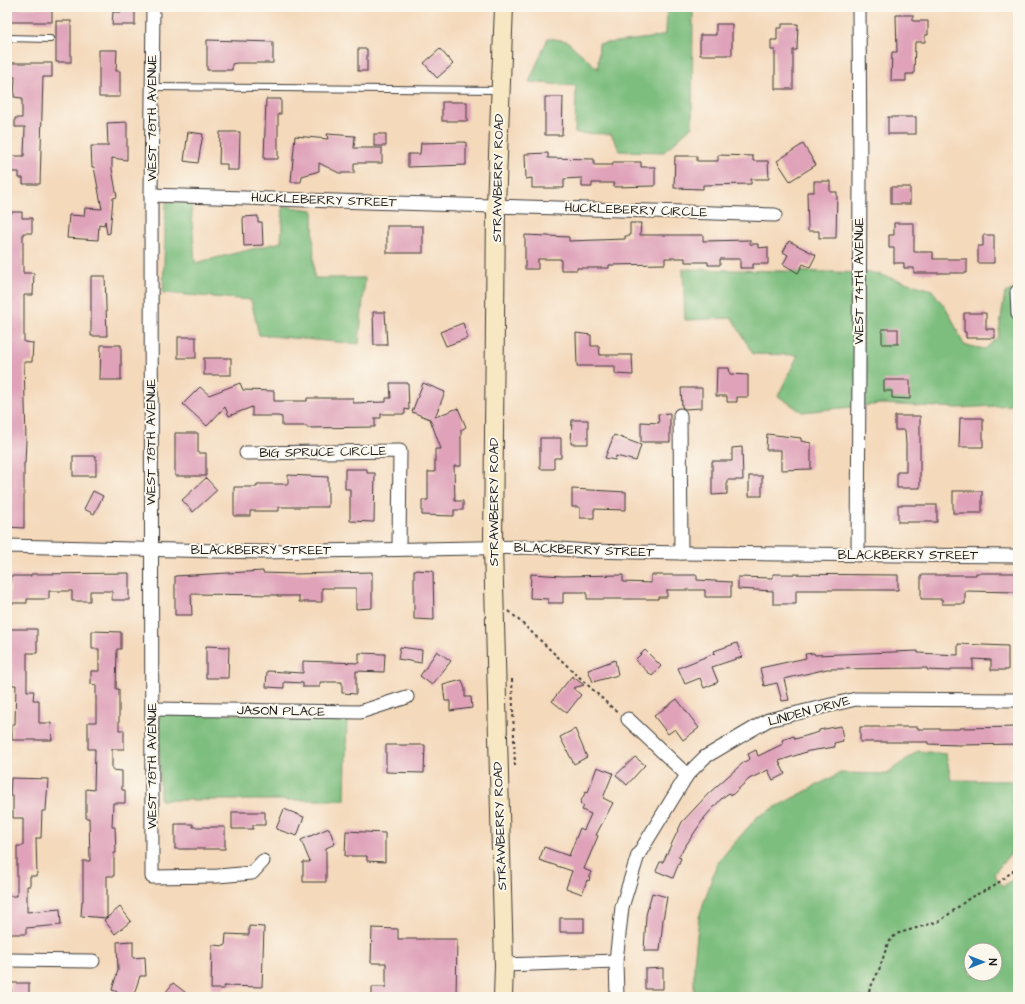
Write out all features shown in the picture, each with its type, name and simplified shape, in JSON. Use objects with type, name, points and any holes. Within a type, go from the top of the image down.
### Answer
[{"type":"street","name":"WEST 78TH AVENUE","points":[[153,7],[151,195],[152,877],[218,876],[252,873],[262,861]]},
{"type":"street","name":"STRAWBERRY ROAD","points":[[503,997],[504,966],[493,547],[496,206],[504,7]]},
{"type":"street","name":"WEST 74TH AVENUE","points":[[858,555],[860,176],[859,7]]},
{"type":"street","name":"HUCKLEBERRY STREET","points":[[151,195],[496,206]]},
{"type":"street","name":"HUCKLEBERRY CIRCLE","points":[[496,206],[775,215]]},
{"type":"street","points":[[1017,292],[1018,314]]},
{"type":"street","points":[[680,415],[681,553]]},
{"type":"street","name":"BIG SPRUCE CIRCLE","points":[[246,453],[400,451],[399,548]]},
{"type":"street","name":"BLACKBERRY STREET","points":[[7,546],[263,552],[493,547],[681,553],[1018,556]]},
{"type":"street","name":"JASON PLACE","points":[[152,709],[360,712],[407,697]]},
{"type":"street","name":"LINDEN DRIVE","points":[[618,997],[616,961],[622,907],[638,855],[687,775],[705,756],[768,720],[856,699],[1018,700]]},
{"type":"street","points":[[628,719],[687,775]]},
{"type":"street","points":[[7,960],[93,961]]},
{"type":"street","points":[[504,966],[616,961]]},
{"type":"lane","points":[[7,38],[50,39]]},
{"type":"lane","points":[[152,87],[500,90]]},
{"type":"path","points":[[508,617],[507,608],[609,705],[628,719]]},
{"type":"path","points":[[512,676],[514,767]]},
{"type":"path","points":[[866,997],[879,970],[888,943],[896,934],[940,921],[971,897],[994,887],[1013,871],[1018,870]]},
{"type":"green space","points":[[667,7],[693,7],[692,126],[664,152],[620,151],[611,134],[575,133],[576,86],[529,82],[548,38],[567,41],[598,69],[599,44],[658,37],[666,33]]},
{"type":"green space","points":[[166,202],[191,203],[195,263],[281,242],[283,206],[313,210],[314,278],[365,278],[359,344],[259,335],[251,300],[163,293]]},
{"type":"green space","points":[[683,269],[874,273],[932,290],[949,313],[964,345],[985,349],[998,337],[1005,293],[1018,287],[1018,406],[958,408],[881,404],[802,412],[778,396],[798,355],[753,354],[732,318],[685,320]]},
{"type":"green space","points":[[159,713],[347,715],[345,800],[160,800]]},
{"type":"green space","points":[[918,751],[946,754],[951,780],[1018,781],[1018,855],[1009,855],[994,874],[1002,886],[1018,877],[1018,997],[694,997],[694,963],[699,917],[717,863],[757,817],[840,773],[886,774]]},
{"type":"building","points":[[122,7],[135,8],[135,25],[112,25],[113,12],[122,12]]},
{"type":"building","points":[[10,8],[52,8],[52,22],[10,22]]},
{"type":"building","points":[[896,15],[913,15],[913,21],[928,21],[928,35],[925,35],[925,42],[915,42],[914,74],[906,74],[906,81],[891,81],[892,52],[897,52]]},
{"type":"building","points":[[56,21],[71,21],[71,62],[56,62]]},
{"type":"building","points":[[716,24],[732,24],[732,55],[700,55],[700,35],[716,35]]},
{"type":"building","points":[[782,24],[798,24],[797,50],[793,50],[793,89],[775,89],[775,50],[771,50],[771,40],[777,40],[777,28],[782,28]]},
{"type":"building","points":[[207,40],[273,42],[273,63],[237,63],[232,64],[232,70],[207,70]]},
{"type":"building","points":[[358,49],[367,49],[367,71],[358,71]]},
{"type":"building","points":[[440,49],[453,64],[437,78],[424,63]]},
{"type":"building","points":[[99,50],[117,50],[116,71],[120,71],[120,97],[99,97]]},
{"type":"building","points":[[10,63],[52,63],[52,77],[43,77],[40,184],[23,184],[23,178],[19,178],[19,172],[11,172],[11,156],[24,156],[25,127],[15,127],[15,118],[22,118],[22,98],[14,97],[15,77],[10,77]]},
{"type":"building","points":[[545,97],[563,97],[562,135],[545,135]]},
{"type":"building","points":[[266,99],[281,99],[281,114],[278,114],[278,159],[264,159]]},
{"type":"building","points":[[442,102],[467,102],[467,121],[442,121]]},
{"type":"building","points":[[888,117],[916,117],[916,134],[888,134]]},
{"type":"building","points":[[127,122],[127,160],[112,158],[112,169],[117,197],[113,198],[110,233],[107,234],[105,221],[104,225],[99,224],[98,240],[67,238],[69,215],[84,216],[85,208],[102,209],[94,167],[92,167],[91,146],[108,146],[107,123]]},
{"type":"building","points":[[188,132],[203,134],[198,163],[184,161]]},
{"type":"building","points":[[220,132],[240,132],[239,170],[227,170],[227,164],[219,164]]},
{"type":"building","points":[[327,134],[355,136],[354,148],[382,148],[382,163],[354,163],[354,173],[339,173],[319,163],[319,171],[302,176],[301,182],[291,182],[295,136],[328,139]]},
{"type":"building","points":[[374,134],[386,134],[386,146],[374,146]]},
{"type":"building","points":[[466,142],[466,165],[408,167],[408,154],[420,154],[421,143]]},
{"type":"building","points":[[803,144],[816,165],[790,181],[777,161]]},
{"type":"building","points":[[548,153],[548,158],[594,159],[594,165],[613,165],[613,162],[641,162],[641,167],[655,167],[655,186],[614,187],[614,183],[592,183],[592,187],[582,187],[582,178],[564,179],[564,188],[532,188],[532,178],[526,179],[525,154]]},
{"type":"building","points":[[718,155],[753,156],[753,161],[768,161],[769,179],[751,179],[751,184],[703,185],[703,189],[674,188],[675,156],[697,156],[697,161],[718,161]]},
{"type":"building","points":[[814,181],[830,181],[830,192],[837,192],[836,238],[819,238],[819,231],[808,231],[807,192],[814,192]]},
{"type":"building","points":[[891,187],[910,187],[910,204],[891,204]]},
{"type":"building","points":[[8,212],[22,212],[22,218],[32,218],[32,233],[23,233],[23,273],[34,273],[33,295],[24,295],[24,342],[33,343],[32,362],[24,362],[26,441],[24,463],[24,528],[7,527],[9,333]]},
{"type":"building","points":[[258,216],[258,222],[262,222],[263,245],[244,246],[243,217]]},
{"type":"building","points":[[630,223],[641,223],[640,235],[703,235],[703,241],[750,240],[750,244],[758,244],[758,248],[768,247],[768,264],[753,264],[753,268],[740,268],[740,259],[720,259],[720,265],[708,265],[708,262],[685,262],[685,258],[665,258],[665,264],[609,265],[609,268],[577,268],[577,270],[561,270],[561,259],[538,259],[538,269],[525,269],[525,235],[569,237],[569,241],[625,239],[625,236],[630,236]]},
{"type":"building","points":[[894,223],[914,223],[914,252],[933,252],[933,259],[967,259],[967,273],[914,273],[914,268],[904,268],[904,263],[894,263],[894,248],[889,248],[889,235],[894,235]]},
{"type":"building","points":[[387,226],[423,226],[423,253],[387,253]]},
{"type":"building","points":[[983,235],[994,235],[994,263],[978,263],[978,246],[983,246]]},
{"type":"building","points":[[789,241],[816,255],[810,267],[803,264],[798,273],[783,264],[788,255],[783,252]]},
{"type":"building","points":[[91,276],[105,276],[107,336],[91,336]]},
{"type":"building","points":[[373,312],[385,312],[387,345],[374,345]]},
{"type":"building","points":[[964,313],[986,313],[986,329],[995,329],[995,338],[966,338],[966,332],[964,332]]},
{"type":"building","points":[[463,323],[468,338],[446,346],[440,332]]},
{"type":"building","points":[[882,329],[898,329],[898,344],[882,344]]},
{"type":"building","points":[[576,333],[591,335],[591,346],[599,346],[600,355],[632,355],[633,375],[615,374],[615,366],[577,366]]},
{"type":"building","points":[[178,337],[196,337],[196,358],[178,358]]},
{"type":"building","points":[[101,345],[121,345],[121,380],[100,380]]},
{"type":"building","points":[[204,358],[231,358],[231,375],[204,375]]},
{"type":"building","points":[[717,368],[729,368],[730,374],[748,375],[748,397],[737,397],[737,402],[727,402],[727,396],[716,396]]},
{"type":"building","points":[[884,380],[910,380],[910,399],[892,398],[892,391],[884,391]]},
{"type":"building","points":[[240,383],[243,390],[274,391],[274,401],[307,401],[307,398],[353,398],[353,403],[386,402],[386,398],[391,398],[390,383],[408,383],[409,410],[405,409],[405,414],[381,414],[381,418],[375,418],[375,427],[307,428],[307,426],[282,426],[282,417],[278,416],[252,416],[252,407],[229,416],[225,407],[207,426],[183,404],[200,387],[209,395]]},
{"type":"building","points":[[423,383],[445,392],[435,417],[458,408],[466,427],[461,430],[461,466],[454,466],[455,501],[463,501],[463,510],[454,510],[454,516],[422,515],[422,500],[428,500],[428,472],[435,472],[435,449],[441,449],[430,419],[412,412]]},
{"type":"building","points":[[681,388],[702,388],[702,408],[685,409],[682,407]]},
{"type":"building","points":[[670,413],[670,442],[641,442],[641,422],[659,423],[658,414]]},
{"type":"building","points":[[895,416],[920,416],[920,488],[897,488],[897,472],[906,472],[906,444],[905,430],[895,430]]},
{"type":"building","points":[[960,418],[983,418],[983,447],[959,447]]},
{"type":"building","points":[[572,420],[588,420],[588,444],[571,444]]},
{"type":"building","points":[[175,433],[198,433],[198,453],[206,453],[206,476],[175,476]]},
{"type":"building","points":[[767,434],[801,438],[801,441],[811,443],[811,469],[781,470],[781,450],[766,450]]},
{"type":"building","points":[[614,435],[641,445],[636,461],[616,456],[615,460],[605,458]]},
{"type":"building","points":[[540,438],[561,438],[561,458],[554,458],[554,469],[540,469]]},
{"type":"building","points":[[742,447],[743,480],[727,480],[727,494],[712,495],[712,461],[732,461],[732,448]]},
{"type":"building","points":[[73,456],[96,456],[96,476],[73,476]]},
{"type":"building","points":[[345,469],[367,469],[367,473],[375,473],[374,522],[350,521],[350,489],[345,489]]},
{"type":"building","points":[[288,475],[328,477],[328,507],[279,507],[279,511],[250,511],[250,516],[234,516],[234,487],[257,487],[257,484],[288,484]]},
{"type":"building","points":[[749,476],[762,476],[762,496],[749,496]]},
{"type":"building","points":[[206,478],[217,490],[193,512],[182,500]]},
{"type":"building","points":[[572,489],[626,492],[626,510],[594,509],[594,518],[580,518],[580,507],[572,507]]},
{"type":"building","points":[[93,491],[103,496],[94,514],[84,509]]},
{"type":"building","points":[[953,491],[982,491],[982,513],[953,513]]},
{"type":"building","points":[[898,505],[937,505],[937,522],[898,522]]},
{"type":"building","points":[[414,570],[433,571],[434,620],[414,619]]},
{"type":"building","points":[[263,571],[263,573],[294,574],[372,572],[372,608],[356,609],[356,588],[322,588],[322,602],[299,602],[299,596],[191,594],[192,615],[175,615],[175,576]]},
{"type":"building","points":[[129,573],[129,600],[112,600],[112,591],[90,591],[90,601],[72,601],[72,591],[49,591],[49,599],[27,599],[27,603],[10,603],[10,576],[31,576],[31,574]]},
{"type":"building","points":[[976,573],[1018,573],[1018,592],[965,591],[965,604],[942,604],[942,599],[921,599],[921,575],[976,575]]},
{"type":"building","points":[[531,574],[563,576],[623,575],[623,582],[651,583],[651,575],[697,575],[697,580],[731,582],[731,597],[705,597],[705,590],[667,590],[667,597],[658,597],[658,599],[587,599],[587,592],[563,592],[563,603],[548,603],[548,599],[530,598]]},
{"type":"building","points":[[773,574],[898,575],[898,590],[796,590],[796,604],[773,604],[773,591],[738,589],[738,577],[773,578]]},
{"type":"building","points":[[10,629],[37,629],[37,653],[27,653],[27,691],[34,691],[33,700],[39,700],[39,723],[51,723],[52,740],[12,740],[12,724],[15,724],[16,685],[12,685]]},
{"type":"building","points":[[92,631],[121,632],[121,649],[117,649],[116,689],[119,689],[119,730],[124,730],[124,749],[112,749],[112,770],[122,771],[122,790],[125,790],[125,803],[113,803],[112,827],[115,827],[116,853],[114,853],[114,876],[107,876],[107,918],[81,916],[83,901],[83,861],[90,861],[89,818],[86,818],[86,789],[94,790],[95,749],[88,749],[88,722],[96,722],[96,685],[91,684],[91,671],[99,671],[99,649],[92,649]]},
{"type":"building","points":[[737,643],[742,657],[712,667],[718,682],[704,688],[700,678],[685,684],[678,668],[715,653],[714,651]]},
{"type":"building","points":[[958,644],[1008,646],[1008,670],[991,670],[991,660],[973,659],[973,669],[951,669],[951,671],[927,670],[927,668],[827,669],[784,679],[789,700],[782,701],[777,683],[764,686],[760,668],[806,658],[805,654],[814,653],[815,655],[918,651],[918,653],[958,655]]},
{"type":"building","points":[[206,646],[229,647],[228,678],[206,678]]},
{"type":"building","points":[[400,647],[422,650],[421,663],[398,659]]},
{"type":"building","points":[[645,650],[661,666],[652,676],[635,660]]},
{"type":"building","points":[[437,651],[451,661],[432,685],[420,676]]},
{"type":"building","points":[[359,653],[385,654],[384,672],[356,671],[356,694],[342,693],[342,682],[320,682],[320,687],[303,687],[303,683],[284,682],[284,688],[266,687],[267,671],[303,673],[303,661],[359,663]]},
{"type":"building","points":[[615,660],[618,675],[593,682],[588,670]]},
{"type":"building","points":[[572,676],[584,685],[573,688],[581,695],[567,713],[552,701]]},
{"type":"building","points":[[462,680],[465,689],[465,697],[471,697],[472,708],[450,711],[450,701],[445,701],[443,685]]},
{"type":"building","points":[[677,699],[699,728],[683,740],[675,729],[668,734],[654,716]]},
{"type":"building","points":[[841,726],[843,741],[834,743],[835,747],[809,751],[779,761],[785,774],[773,780],[768,770],[749,779],[732,795],[729,793],[722,798],[705,817],[678,857],[681,858],[673,878],[656,871],[660,862],[663,862],[682,822],[709,793],[744,762],[750,759],[748,754],[756,750],[758,756],[783,744],[782,740],[794,736],[795,739],[819,732],[819,730]]},
{"type":"building","points":[[860,727],[960,729],[1018,727],[1018,744],[960,745],[928,744],[928,742],[860,742]]},
{"type":"building","points":[[575,729],[587,757],[574,764],[560,737]]},
{"type":"building","points":[[386,745],[425,745],[424,773],[386,772]]},
{"type":"building","points":[[635,757],[645,765],[627,785],[616,775]]},
{"type":"building","points":[[597,767],[613,773],[603,798],[613,803],[596,835],[598,836],[584,869],[591,872],[589,881],[587,880],[582,894],[566,888],[572,871],[539,860],[544,847],[569,856],[580,828],[584,830],[591,814],[582,810],[584,806],[580,803],[586,791],[588,792]]},
{"type":"building","points":[[11,778],[48,779],[46,811],[42,811],[41,838],[36,838],[37,876],[30,876],[30,886],[27,886],[27,912],[60,909],[61,925],[26,928],[26,934],[7,934],[7,896],[17,896],[17,846],[23,846],[23,818],[13,818],[13,796],[10,796]]},
{"type":"building","points":[[284,809],[304,817],[297,836],[276,829]]},
{"type":"building","points":[[232,812],[265,812],[265,825],[253,825],[253,829],[232,829]]},
{"type":"building","points":[[175,824],[193,824],[193,827],[225,827],[225,849],[175,849]]},
{"type":"building","points":[[329,828],[335,844],[326,848],[326,882],[303,882],[303,862],[310,862],[301,840]]},
{"type":"building","points":[[346,831],[385,833],[385,862],[367,861],[367,856],[345,856]]},
{"type":"building","points":[[652,893],[667,897],[660,951],[644,951],[646,915]]},
{"type":"building","points":[[120,907],[131,921],[115,934],[104,920]]},
{"type":"building","points":[[560,918],[584,918],[584,932],[560,932]]},
{"type":"building","points":[[249,926],[264,927],[262,987],[224,986],[224,989],[211,989],[212,945],[225,946],[226,934],[249,935]]},
{"type":"building","points":[[372,928],[398,929],[398,939],[457,939],[456,997],[372,997],[372,987],[386,987],[386,963],[371,963]]},
{"type":"building","points":[[133,941],[133,958],[145,957],[146,976],[140,976],[133,997],[112,990],[118,970],[117,942]]},
{"type":"building","points":[[663,968],[663,989],[645,989],[645,969]]},
{"type":"building","points":[[11,983],[29,983],[29,997],[11,997]]},
{"type":"building","points":[[173,983],[181,989],[191,997],[162,997]]}]
